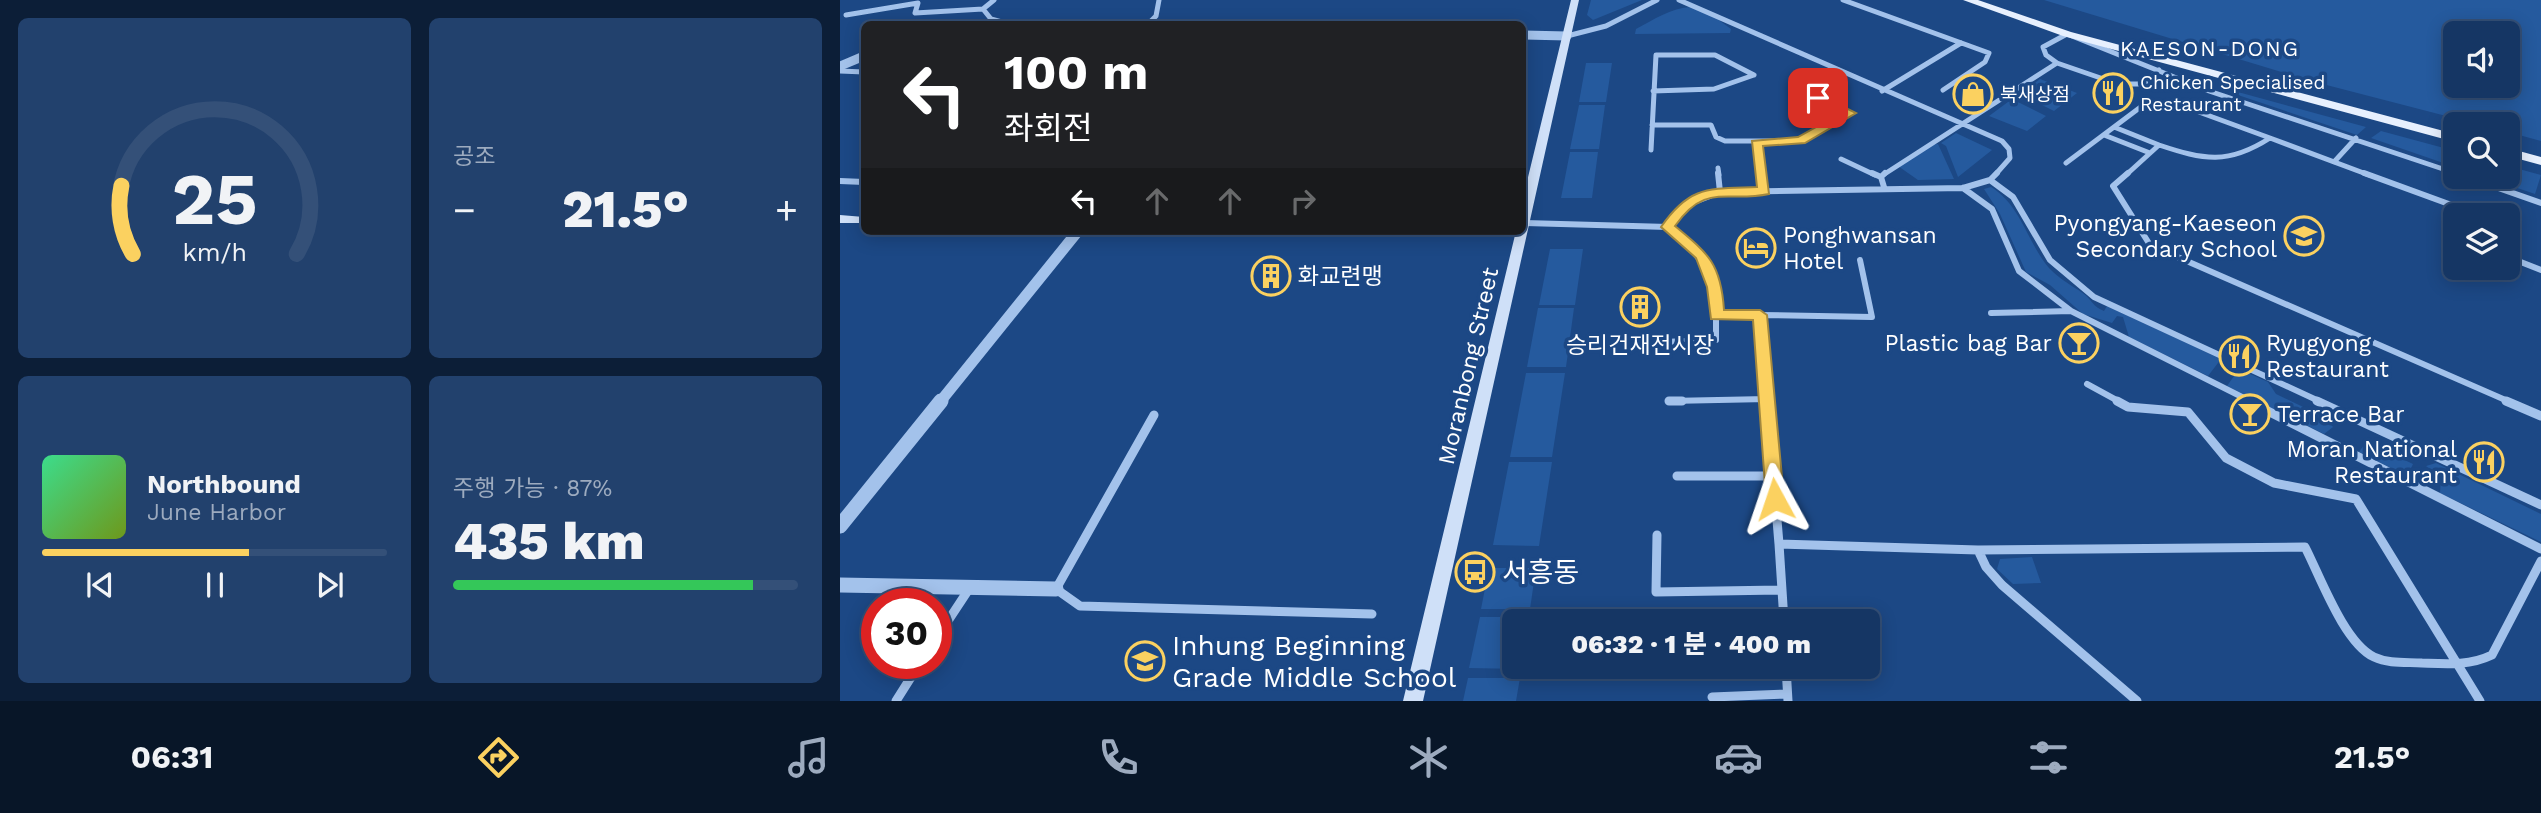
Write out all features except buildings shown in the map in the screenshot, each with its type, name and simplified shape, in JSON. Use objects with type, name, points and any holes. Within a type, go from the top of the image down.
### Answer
[{"type":"main road","name":"Moranbong Street","points":[[1526,214],[1575,0]]},
{"type":"main road","points":[[1968,0],[2067,34],[2443,135]]},
{"type":"main road","points":[[2002,0],[2145,46],[2443,128]]},
{"type":"main road","points":[[2520,148],[2541,153]]},
{"type":"main road","points":[[2520,155],[2541,161]]},
{"type":"main road","points":[[840,219],[861,220]]},
{"type":"main road","name":"Moranbong Street","points":[[1413,701],[1521,235]]},
{"type":"street","points":[[846,15],[918,3],[915,13],[945,9],[954,12],[983,9],[994,0]]},
{"type":"street","points":[[1151,21],[1156,16],[1159,0]]},
{"type":"street","points":[[1526,35],[1567,36],[1606,26],[1657,0]]},
{"type":"street","points":[[1668,227],[1683,205],[1695,197],[1720,192],[1884,187],[1963,188],[1990,180],[2010,158],[2009,149],[2002,141],[1882,91],[1679,0]]},
{"type":"street","points":[[1843,0],[1989,53],[1985,62],[1942,90]]},
{"type":"street","points":[[983,9],[991,19],[998,21]]},
{"type":"street","points":[[2159,70],[2144,84],[2118,84],[2057,63],[2046,55],[2043,47],[2067,34],[2159,70],[2443,169]]},
{"type":"street","points":[[1882,91],[1961,43]]},
{"type":"street","points":[[1651,150],[1653,91],[1656,55],[1715,55],[1754,75],[1714,89],[1653,91]]},
{"type":"street","points":[[840,68],[861,58]]},
{"type":"street","points":[[1881,177],[1890,168],[1950,128],[1962,125],[2057,63]]},
{"type":"street","points":[[840,68],[861,72]]},
{"type":"street","points":[[1652,125],[1711,125],[1716,137],[1725,141],[1800,141],[1850,113],[1818,98]]},
{"type":"street","points":[[2168,110],[2176,104],[2446,203]]},
{"type":"street","points":[[2066,163],[2142,106]]},
{"type":"street","points":[[2114,127],[2206,161],[2250,153],[2270,138]]},
{"type":"street","points":[[2104,135],[2150,153]]},
{"type":"street","points":[[2334,162],[2356,138]]},
{"type":"street","points":[[1757,143],[1764,191]]},
{"type":"street","points":[[2160,145],[2113,186],[2150,245],[2541,416]]},
{"type":"street","points":[[1841,159],[1881,177],[1884,187]]},
{"type":"street","points":[[1718,168],[1720,192]]},
{"type":"street","points":[[1990,180],[2013,197],[2050,260],[2094,297],[2541,505]]},
{"type":"street","points":[[840,181],[861,182]]},
{"type":"street","points":[[1963,188],[1992,209],[2020,271],[2071,311],[2541,549]]},
{"type":"street","points":[[2503,189],[2541,202]]},
{"type":"street","points":[[1526,223],[1668,227],[1703,256],[1715,287],[1716,340],[1662,342]]},
{"type":"street","points":[[840,526],[1075,235]]},
{"type":"street","points":[[1716,315],[1872,317],[1860,260]]},
{"type":"street","points":[[2520,262],[2541,270]]},
{"type":"street","points":[[1991,313],[2071,311]]},
{"type":"street","points":[[1760,315],[1783,609]]},
{"type":"street","points":[[2087,384],[2128,407],[2188,412],[2226,458],[2274,483],[2356,499],[2480,701]]},
{"type":"street","points":[[1669,401],[1767,399]]},
{"type":"street","points":[[1056,589],[1154,415]]},
{"type":"street","points":[[1677,476],[1773,476]]},
{"type":"street","points":[[1657,535],[1656,592],[1782,590]]},
{"type":"street","points":[[1779,544],[1978,550],[2305,547],[2355,641],[2368,654],[2390,661],[2457,665],[2478,663],[2493,655],[2541,561]]},
{"type":"street","points":[[1978,550],[1986,567],[2002,585],[2137,701]]},
{"type":"street","points":[[840,585],[971,585],[1056,589],[1080,606],[1372,614]]},
{"type":"street","points":[[952,614],[971,585]]},
{"type":"street","points":[[896,701],[910,679]]},
{"type":"street","points":[[1712,697],[1788,697],[1787,679]]},
{"type":"shaded area","points":[[1591,0],[1642,0],[1593,20],[1587,15]]},
{"type":"shaded area","points":[[2044,0],[2541,0],[2541,141],[2520,135],[2520,112],[2443,112],[2443,115],[2311,81]]},
{"type":"shaded area","points":[[1691,7],[1716,18],[1731,29],[1730,33],[1635,34],[1636,29],[1662,15]]},
{"type":"shaded area","points":[[1586,63],[1612,63],[1606,102],[1579,102]]},
{"type":"shaded area","points":[[2040,79],[2077,93],[2054,111],[2020,94]]},
{"type":"shaded area","points":[[2220,89],[2227,89],[2366,127],[2357,135]]},
{"type":"shaded area","points":[[2012,99],[2046,116],[2027,131],[1989,116]]},
{"type":"shaded area","points":[[1579,105],[1605,105],[1599,149],[1570,149]]},
{"type":"shaded area","points":[[2381,131],[2443,148],[2443,163],[2371,138]]},
{"type":"shaded area","points":[[1956,133],[1992,150],[1958,177],[1946,146],[1941,143]]},
{"type":"shaded area","points":[[1938,144],[1954,179],[1918,180],[1898,166],[1928,145]]},
{"type":"shaded area","points":[[1570,152],[1598,152],[1592,198],[1561,198]]},
{"type":"shaded area","points":[[2520,169],[2541,175],[2535,194],[2520,189]]},
{"type":"shaded area","points":[[1991,187],[2009,202],[2038,253],[2053,272],[2100,309],[2104,311],[2107,306],[2221,359],[2208,376],[2129,337],[2123,317],[2117,316],[2112,323],[2083,314],[2050,285],[2026,272],[2000,214],[1984,189]]},
{"type":"shaded area","points":[[1550,249],[1583,249],[1575,305],[1539,305]]},
{"type":"shaded area","points":[[1538,308],[1574,308],[1566,367],[1527,367]]},
{"type":"shaded area","points":[[2239,369],[2268,382],[2276,394],[2324,417],[2333,427],[2324,434],[2227,386]]},
{"type":"shaded area","points":[[1526,373],[1565,373],[1552,457],[1510,457]]},
{"type":"shaded area","points":[[2366,442],[2413,464],[2407,476],[2359,452]]},
{"type":"shaded area","points":[[1509,462],[1552,462],[1539,546],[1493,545]]},
{"type":"shaded area","points":[[2436,463],[2541,514],[2541,542],[2440,493],[2441,479],[2426,466]]},
{"type":"shaded area","points":[[2032,557],[2041,583],[2013,584],[1997,569],[2000,559]]},
{"type":"shaded area","points":[[1489,568],[1536,568],[1530,609],[1481,609]]},
{"type":"shaded area","points":[[1480,617],[1502,617],[1502,669],[1469,668]]},
{"type":"shaded area","points":[[1468,678],[1520,679],[1516,701],[1463,701]]},
{"type":"place","name":"Chicken Specialised Restaurant","points":[[2113,93]]},
{"type":"place","name":"북새상점","points":[[1973,94]]},
{"type":"place","name":"Pyongyang-Kaeseon Secondary School","points":[[2304,236]]},
{"type":"place","name":"Ponghwansan Hotel","points":[[1756,248]]},
{"type":"place","name":"화교련맹","points":[[1271,276]]},
{"type":"place","name":"승리건재전시장","points":[[1640,307]]},
{"type":"place","name":"Plastic bag Bar","points":[[2079,343]]},
{"type":"place","name":"Ryugyong Restaurant","points":[[2239,356]]},
{"type":"place","name":"Terrace Bar","points":[[2250,414]]},
{"type":"place","name":"Moran National Restaurant","points":[[2484,462]]},
{"type":"place","name":"서흥동","points":[[1475,572]]},
{"type":"place","name":"Inhung Beginning Grade Middle School","points":[[1145,661]]},
{"type":"district","name":"KAESON-DONG","points":[[2210,49]]},
{"type":"route","points":[[1775,499],[1760,315],[1716,315],[1715,287],[1703,256],[1668,227],[1683,205],[1695,197],[1720,192],[1764,191],[1757,143],[1800,141],[1850,113],[1818,98]]}]
